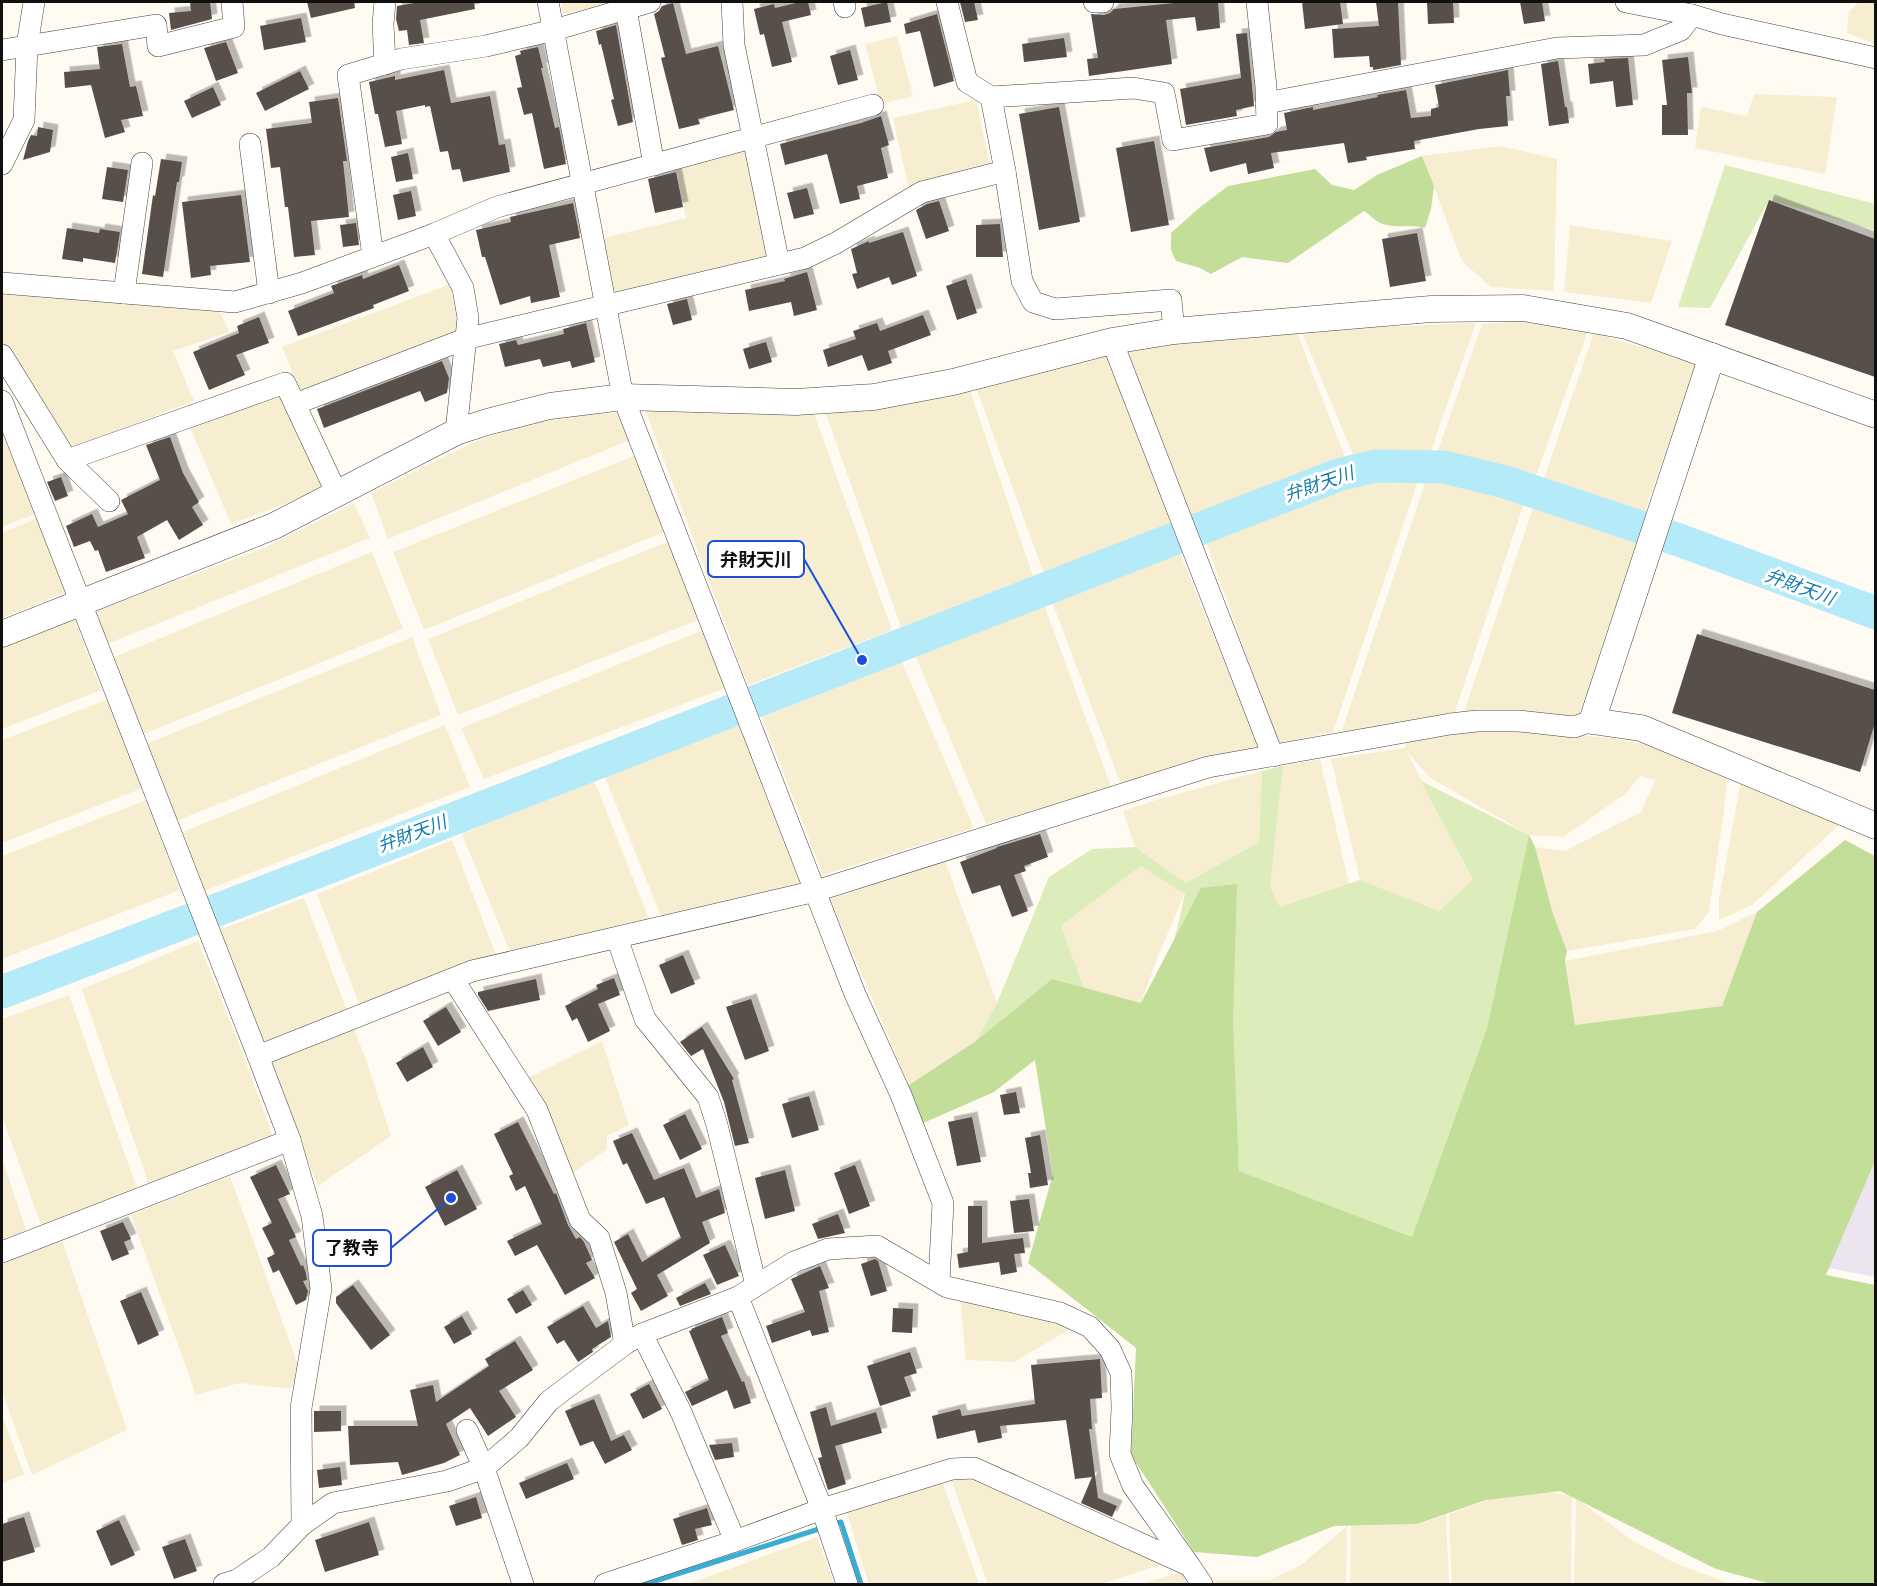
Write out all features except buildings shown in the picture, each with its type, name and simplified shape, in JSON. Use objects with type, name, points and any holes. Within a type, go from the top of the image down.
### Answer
[{"type":"street","points":[[2,164],[24,120],[27,46],[34,2]]},
{"type":"street","points":[[2,50],[156,25],[158,46],[234,27],[232,2]]},
{"type":"street","points":[[385,2],[383,24],[385,64]]},
{"type":"street","points":[[549,2],[623,397],[855,993],[901,1095],[943,1203],[939,1282]]},
{"type":"street","points":[[373,256],[348,75],[401,59],[486,46],[554,30],[650,2]]},
{"type":"street","points":[[732,2],[734,45],[779,264]]},
{"type":"street","points":[[947,2],[967,82],[991,98],[1133,88],[1164,93],[1173,140],[1267,124],[1257,2]]},
{"type":"street","points":[[1094,2],[1103,2]]},
{"type":"street","points":[[1626,2],[1875,58]]},
{"type":"street","points":[[626,9],[654,165]]},
{"type":"street","points":[[1266,103],[1557,48],[1644,45],[1680,30],[1692,15]]},
{"type":"street","points":[[991,98],[1022,281],[1033,302],[1055,309],[1171,300],[1174,331]]},
{"type":"street","points":[[2,283],[235,302],[302,283],[434,234],[497,207],[873,105]]},
{"type":"street","points":[[250,144],[269,292]]},
{"type":"street","points":[[124,293],[142,163]]},
{"type":"street","points":[[295,404],[465,339],[805,258],[836,243],[922,192],[1005,171]]},
{"type":"street","points":[[434,234],[464,288],[468,318],[456,432]]},
{"type":"street","points":[[2,634],[274,526],[456,432],[487,422],[550,406],[623,397],[796,402],[874,397],[953,382],[1112,341],[1174,331],[1431,309],[1523,308],[1627,326],[1875,414]]},
{"type":"street","points":[[1112,341],[1273,756]]},
{"type":"street","points":[[2,355],[68,460],[109,501]]},
{"type":"street","points":[[1592,721],[1712,356]]},
{"type":"street","points":[[68,460],[285,383],[337,494]]},
{"type":"street","points":[[2,401],[290,1140],[312,1216],[321,1289],[301,1407],[302,1525]]},
{"type":"street","points":[[258,1056],[472,972],[816,891],[1208,767],[1477,720],[1519,721],[1574,727],[1592,721],[1641,728],[1875,826]]},
{"type":"street","points":[[617,938],[645,1019],[708,1097],[756,1285]]},
{"type":"street","points":[[453,979],[537,1110],[580,1220],[599,1238],[633,1339],[681,1412],[735,1541]]},
{"type":"street","points":[[2,1252],[290,1140]]},
{"type":"street","points":[[224,1584],[237,1580],[271,1557],[302,1525],[333,1503],[447,1481],[484,1468],[519,1438],[549,1401],[633,1339],[738,1296],[794,1262],[828,1249],[877,1246],[947,1287],[1059,1313],[1090,1327],[1110,1349],[1121,1373],[1120,1454],[1133,1486],[1202,1584]]},
{"type":"street","points":[[738,1296],[822,1509],[847,1584]]},
{"type":"street","points":[[467,1430],[484,1468],[523,1584]]},
{"type":"street","points":[[604,1584],[735,1541],[822,1509],[952,1469],[974,1468],[1190,1566]]},
{"type":"shaded area","points":[[562,2],[618,2],[563,14]]},
{"type":"shaded area","points":[[1859,2],[1875,2],[1875,44],[1847,33],[1849,12]]},
{"type":"shaded area","points":[[897,36],[913,96],[881,104],[865,44]]},
{"type":"shaded area","points":[[1754,94],[1837,97],[1825,174],[1695,148],[1701,107],[1747,116]]},
{"type":"shaded area","points":[[976,100],[991,168],[908,186],[893,118]]},
{"type":"shaded area","points":[[748,145],[770,258],[613,294],[600,239],[686,218],[675,164]]},
{"type":"shaded area","points":[[1501,146],[1557,159],[1554,291],[1491,287],[1462,261],[1422,156]]},
{"type":"shaded area","points":[[1570,225],[1672,241],[1651,303],[1564,292]]},
{"type":"shaded area","points":[[451,284],[458,331],[301,391],[282,347]]},
{"type":"shaded area","points":[[2,289],[218,307],[229,332],[173,351],[194,401],[71,448],[2,342]]},
{"type":"shaded area","points":[[1524,321],[1588,331],[1534,481],[1436,456],[1482,324]]},
{"type":"shaded area","points":[[1476,323],[1430,453],[1354,457],[1301,330]]},
{"type":"shaded area","points":[[1296,330],[1346,460],[1190,521],[1125,350]]},
{"type":"shaded area","points":[[1594,333],[1697,363],[1644,513],[1542,484]]},
{"type":"shaded area","points":[[1106,352],[1174,524],[1044,574],[975,385]]},
{"type":"shaded area","points":[[969,388],[1033,576],[901,627],[825,411]]},
{"type":"shaded area","points":[[282,391],[325,489],[231,524],[189,425]]},
{"type":"shaded area","points":[[644,407],[813,411],[892,630],[748,685]]},
{"type":"shaded area","points":[[617,413],[630,440],[388,539],[371,493],[476,441],[529,424],[585,415]]},
{"type":"shaded area","points":[[2,430],[35,514],[2,527]]},
{"type":"shaded area","points":[[639,454],[667,531],[424,630],[393,552]]},
{"type":"shaded area","points":[[1369,474],[1419,478],[1333,732],[1278,744],[1205,539]]},
{"type":"shaded area","points":[[1447,478],[1524,503],[1454,715],[1341,733],[1426,480]]},
{"type":"shaded area","points":[[354,503],[370,538],[107,644],[94,612],[264,548]]},
{"type":"shaded area","points":[[1534,505],[1638,538],[1578,718],[1463,715]]},
{"type":"shaded area","points":[[38,518],[67,592],[2,618],[2,533]]},
{"type":"shaded area","points":[[672,540],[703,618],[458,715],[428,639]]},
{"type":"shaded area","points":[[1178,549],[1259,746],[1122,787],[1051,599]]},
{"type":"shaded area","points":[[372,552],[403,629],[139,736],[114,657]]},
{"type":"shaded area","points":[[1043,602],[1112,789],[986,824],[916,657]]},
{"type":"shaded area","points":[[73,615],[101,690],[2,729],[2,645]]},
{"type":"shaded area","points":[[706,629],[728,687],[484,779],[461,728]]},
{"type":"shaded area","points":[[412,637],[441,715],[176,821],[145,744]]},
{"type":"shaded area","points":[[902,662],[974,828],[823,875],[762,717]]},
{"type":"shaded area","points":[[109,699],[143,788],[2,843],[2,740]]},
{"type":"shaded area","points":[[740,723],[801,885],[662,919],[605,777]]},
{"type":"shaded area","points":[[445,725],[470,787],[204,891],[183,832]]},
{"type":"shaded area","points":[[1465,728],[1610,738],[1669,749],[1694,765],[1727,775],[1709,912],[1695,929],[1567,951],[1553,914],[1535,847],[1565,851],[1641,812],[1655,780],[1640,776],[1624,795],[1563,837],[1529,835],[1429,777],[1406,750],[1473,881],[1439,911],[1360,880],[1331,759],[1404,748],[1409,738]]},
{"type":"shaded area","points":[[1320,759],[1350,888],[1280,907],[1270,887],[1283,766]]},
{"type":"shaded area","points":[[1262,771],[1259,842],[1186,883],[1135,847],[1123,811]]},
{"type":"shaded area","points":[[594,780],[651,924],[512,957],[462,834]]},
{"type":"shaded area","points":[[1741,781],[1840,824],[1752,905],[1719,920],[1719,899]]},
{"type":"shaded area","points":[[146,800],[180,890],[2,959],[2,856]]},
{"type":"shaded area","points":[[452,840],[500,965],[363,1014],[317,894]]},
{"type":"shaded area","points":[[945,861],[997,1003],[976,1041],[909,1085],[830,899]]},
{"type":"shaded area","points":[[1141,866],[1185,893],[1141,1003],[1084,988],[1061,926]]},
{"type":"shaded area","points":[[304,898],[366,1060],[391,1136],[318,1186],[216,931]]},
{"type":"shaded area","points":[[1757,912],[1722,1006],[1575,1025],[1565,961],[1717,931]]},
{"type":"shaded area","points":[[198,941],[273,1137],[149,1185],[82,989]]},
{"type":"shaded area","points":[[69,995],[137,1189],[41,1225],[2,1116],[2,1019]]},
{"type":"shaded area","points":[[602,1041],[629,1125],[607,1136],[607,1149],[564,1179],[524,1080]]},
{"type":"shaded area","points":[[1875,1131],[1875,1277],[1808,1264]]},
{"type":"shaded area","points":[[2,1159],[27,1232],[2,1242]]},
{"type":"shaded area","points":[[230,1176],[300,1371],[291,1389],[240,1383],[196,1395],[131,1215]]},
{"type":"shaded area","points":[[62,1240],[127,1430],[32,1475],[2,1391],[2,1264]]},
{"type":"shaded area","points":[[959,1289],[1081,1323],[1014,1362],[966,1360]]},
{"type":"shaded area","points":[[2,1415],[24,1474],[2,1484]]},
{"type":"shaded area","points":[[980,1478],[1168,1562],[1102,1584],[988,1584],[951,1479]]},
{"type":"shaded area","points":[[942,1481],[979,1584],[869,1584],[846,1510]]},
{"type":"shaded area","points":[[1536,1490],[1572,1496],[1571,1584],[1452,1584],[1449,1514],[1510,1492]]},
{"type":"shaded area","points":[[1576,1498],[1633,1541],[1675,1563],[1730,1584],[1574,1584]]},
{"type":"shaded area","points":[[1446,1515],[1449,1584],[1350,1584],[1351,1526],[1417,1524]]},
{"type":"shaded area","points":[[1347,1526],[1346,1584],[1212,1584],[1209,1580],[1270,1580],[1300,1566]]},
{"type":"shaded area","points":[[817,1537],[834,1584],[688,1584]]},
{"type":"shaded area","points":[[1185,1571],[1193,1584],[1141,1584]]},
{"type":"green space","points":[[1422,156],[1434,186],[1431,209],[1425,228],[1385,225],[1364,211],[1288,263],[1242,257],[1211,274],[1176,261],[1171,250],[1171,233],[1228,186],[1315,169],[1332,185],[1354,190],[1377,175]]},
{"type":"green space","points":[[1725,165],[1875,204],[1875,230],[1769,200],[1710,308],[1678,307]]},
{"type":"green space","points":[[1283,766],[1270,887],[1280,907],[1360,880],[1439,911],[1473,880],[1421,781],[1529,835],[1487,1028],[1412,1237],[1239,1171],[1233,1037],[1153,1031],[1185,894],[1141,866],[1061,926],[1084,988],[1052,979],[976,1041],[997,1003],[1049,877],[1092,849],[1135,847],[1186,883],[1259,842],[1262,771]]},
{"type":"green space","points":[[1529,835],[1535,847],[1553,914],[1567,951],[1565,961],[1575,1025],[1722,1006],[1757,912],[1845,840],[1875,856],[1875,1161],[1826,1275],[1875,1285],[1875,1584],[1771,1584],[1716,1569],[1560,1491],[1486,1500],[1417,1524],[1334,1526],[1257,1557],[1194,1552],[1131,1455],[1136,1348],[1028,1263],[1053,1174],[1035,1060],[994,1092],[914,1127],[909,1085],[976,1041],[1052,979],[1141,1003],[1201,888],[1237,884],[1233,1021],[1239,1171],[1412,1237],[1487,1028]]},
{"type":"waterway","name":"弁財天川","points":[[2,992],[1341,474],[1376,466],[1444,467],[1505,482],[1679,540],[1876,613]]},
{"type":"waterway","points":[[831,1525],[841,1522],[861,1584]]},
{"type":"waterway","points":[[646,1584],[822,1528]]},
{"type":"place","name":"弁財天川","points":[[862,660]]},
{"type":"place","name":"了教寺","points":[[451,1198]]}]
